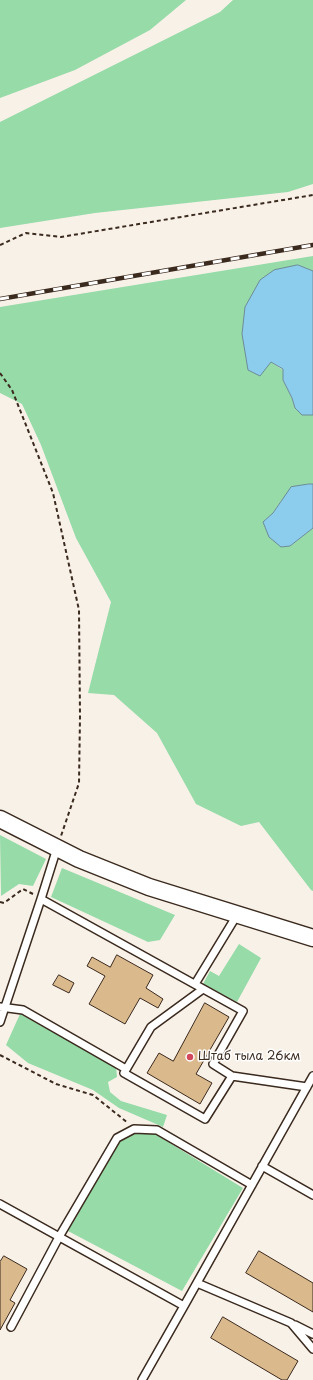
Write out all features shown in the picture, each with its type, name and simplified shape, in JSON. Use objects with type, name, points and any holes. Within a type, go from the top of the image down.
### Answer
[{"type":"street","points":[[0,819],[79,859],[149,887],[313,938]]},
{"type":"lane","points":[[0,1022],[2,1007],[41,899],[57,848]]},
{"type":"lane","points":[[41,899],[243,1011],[213,1064],[232,1076],[307,1087]]},
{"type":"lane","points":[[195,984],[237,915]]},
{"type":"lane","points":[[203,989],[151,1027],[124,1073],[205,1119],[232,1076]]},
{"type":"lane","points":[[2,1007],[23,1010],[126,1069]]},
{"type":"lane","points":[[142,1380],[313,1076]]},
{"type":"lane","points":[[11,1327],[59,1237],[117,1138],[134,1129],[157,1130],[252,1185]]},
{"type":"lane","points":[[262,1166],[313,1195]]},
{"type":"lane","points":[[0,1204],[184,1306]]},
{"type":"lane","points":[[196,1283],[291,1323],[313,1334]]},
{"type":"lane","points":[[291,1323],[313,1349]]},
{"type":"path","points":[[0,245],[26,234],[61,237],[313,195]]},
{"type":"path","points":[[0,373],[12,390],[53,493],[79,610],[79,783],[57,848]]},
{"type":"path","points":[[0,902],[4,903],[23,889],[41,899]]},
{"type":"path","points":[[0,1055],[56,1084],[93,1095],[134,1129]]},
{"type":"green space","points":[[0,0],[186,0],[150,30],[75,70],[0,98]]},
{"type":"green space","points":[[233,0],[313,0],[313,184],[288,192],[95,213],[0,228],[0,122],[220,12]]},
{"type":"green space","points":[[313,256],[313,271],[298,265],[271,362],[283,370],[283,380],[295,408],[302,415],[313,415],[313,484],[309,484],[281,501],[273,513],[263,523],[290,546],[313,528],[313,891],[259,822],[241,826],[196,804],[157,733],[114,695],[88,693],[111,602],[76,538],[41,445],[22,404],[0,393],[0,307]]},
{"type":"green space","points":[[0,835],[46,859],[33,886],[19,884],[1,896]]},
{"type":"green space","points":[[62,868],[175,915],[160,940],[148,942],[51,897]]},
{"type":"green space","points":[[239,944],[261,958],[237,1002],[203,984],[210,971],[219,976]]},
{"type":"green space","points":[[20,1014],[116,1067],[117,1077],[108,1082],[110,1092],[121,1101],[167,1115],[163,1127],[119,1108],[93,1090],[28,1063],[6,1045]]},
{"type":"green space","points":[[142,1131],[155,1134],[243,1188],[182,1291],[68,1231],[119,1142],[130,1133]]},
{"type":"water","points":[[298,265],[313,271],[313,415],[302,415],[295,408],[283,380],[283,369],[271,362],[260,376],[248,370],[242,334],[245,307],[260,280],[274,270]]},
{"type":"water","points":[[313,484],[313,528],[290,546],[281,547],[269,537],[263,522],[273,513],[291,487]]},
{"type":"building","points":[[117,955],[153,975],[146,988],[163,999],[158,1008],[140,998],[125,1024],[89,1004],[105,976],[87,966],[92,957],[110,967]]},
{"type":"building","points":[[59,975],[74,983],[69,993],[53,985]]},
{"type":"building","name":"Штаб тыла 26км","points":[[205,1003],[229,1017],[196,1074],[212,1083],[200,1104],[147,1073],[159,1053],[173,1061]]},
{"type":"building","points":[[259,1251],[313,1283],[313,1312],[246,1273]]},
{"type":"building","points":[[4,1256],[27,1269],[10,1300],[15,1303],[0,1330],[0,1262]]},
{"type":"building","points":[[223,1317],[298,1361],[287,1380],[282,1380],[211,1338]]},
{"type":"railway","points":[[0,299],[313,245]]},
{"type":"place","name":"Штаб тыла 26км","points":[[190,1057]]}]
